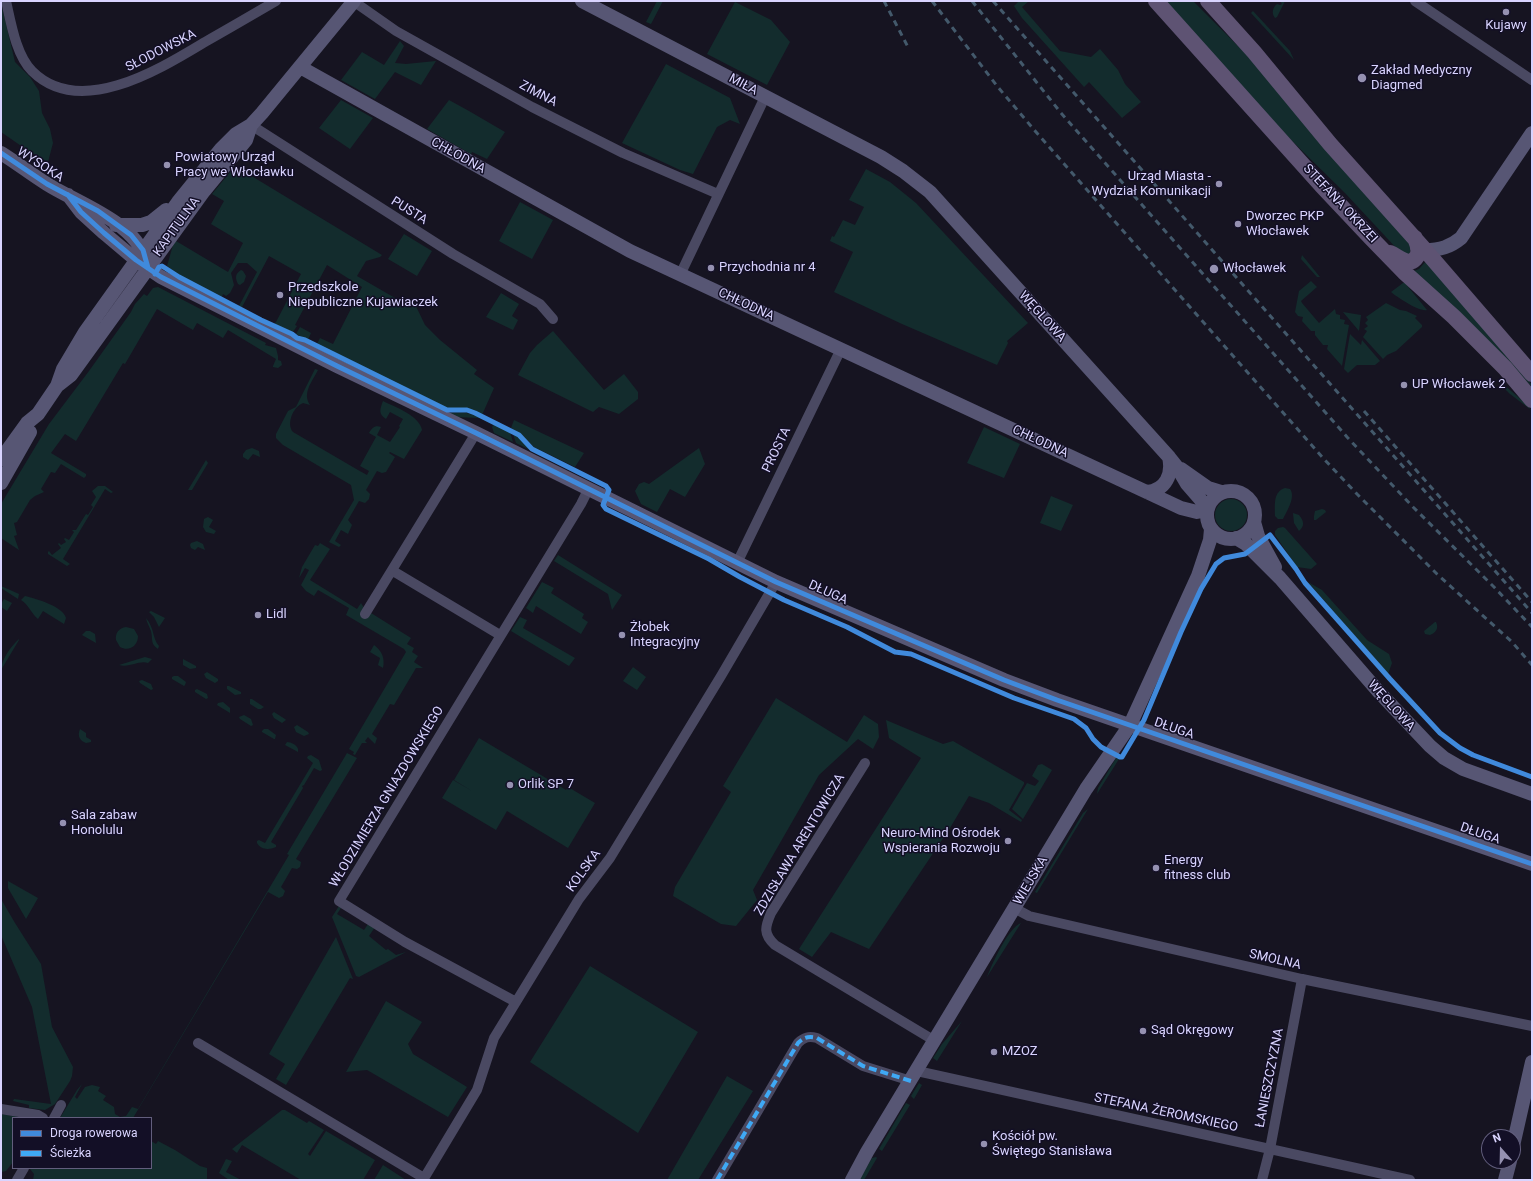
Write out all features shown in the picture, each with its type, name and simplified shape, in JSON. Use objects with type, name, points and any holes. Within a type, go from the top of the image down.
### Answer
[{"type":"main road","name":"STEFANA OKRZEI","points":[[1156,1],[1321,185],[1378,246],[1404,272],[1454,317],[1505,368],[1532,400]]},
{"type":"main road","points":[[1208,1],[1254,52],[1330,144],[1415,238],[1532,374]]},
{"type":"main road","points":[[1378,246],[1407,262],[1412,261],[1419,253],[1415,238]]},
{"type":"street","name":"SŁODOWSKA","points":[[6,1],[19,49],[32,71],[49,83],[60,87],[82,91],[101,90],[122,85],[160,68],[276,1]]},
{"type":"street","name":"KAPITULNA","points":[[1,483],[34,426],[38,414],[57,386],[63,369],[86,332],[139,255],[178,202],[221,149],[236,134],[251,125],[354,1]]},
{"type":"street","name":"ZIMNA","points":[[354,1],[396,31],[532,107],[623,153],[718,194]]},
{"type":"street","name":"MIŁA","points":[[582,1],[903,171]]},
{"type":"street","points":[[1415,1],[1532,80]]},
{"type":"street","name":"CHŁODNA","points":[[300,67],[630,251],[1187,510],[1197,512],[1207,508]]},
{"type":"street","points":[[680,275],[765,97]]},
{"type":"street","name":"KAPITULNA","points":[[57,386],[71,375],[204,191],[246,140],[251,125]]},
{"type":"street","name":"PUSTA","points":[[251,125],[453,254],[540,304],[553,319]]},
{"type":"street","points":[[1425,250],[1435,250],[1447,247],[1462,238],[1532,133]]},
{"type":"street","name":"WYSOKA","points":[[1,153],[47,184],[98,212],[134,238],[139,255],[148,268]]},
{"type":"street","name":"WĘGLOWA","points":[[903,171],[930,192],[1173,462],[1187,484],[1207,508]]},
{"type":"street","name":"WYSOKA","points":[[68,196],[81,212],[139,255]]},
{"type":"street","name":"KAPITULNA","points":[[116,225],[144,225],[151,222],[178,202]]},
{"type":"street","name":"DŁUGA","points":[[148,268],[161,277],[299,347],[589,488],[776,582],[1004,680],[1057,700],[1532,864]]},
{"type":"street","name":"PROSTA","points":[[737,563],[841,349]]},
{"type":"street","name":"KAPITULNA","points":[[1,459],[27,423],[38,414]]},
{"type":"street","points":[[365,614],[393,571],[476,433]]},
{"type":"street","points":[[1147,492],[1160,488],[1166,482],[1173,462]]},
{"type":"street","name":"WĘGLOWA","points":[[1173,462],[1208,488],[1221,492]]},
{"type":"street","name":"WŁODZIMIERZA GNIAZDOWSKIEGO","points":[[516,1002],[405,942],[340,901],[589,488]]},
{"type":"street","points":[[1232,490],[1237,491],[1247,496],[1254,508],[1254,522],[1252,526],[1245,534],[1233,539],[1221,537],[1211,530],[1207,520],[1207,508],[1213,498],[1221,492],[1232,490]]},
{"type":"street","name":"WĘGLOWA","points":[[1254,522],[1258,536],[1280,578]]},
{"type":"street","name":"WIEJSKA","points":[[852,1180],[867,1152],[1086,789],[1130,725],[1198,576],[1210,540],[1211,530]]},
{"type":"street","name":"WĘGLOWA","points":[[1233,539],[1246,544],[1280,578],[1378,691],[1430,746],[1444,758],[1463,769],[1532,794]]},
{"type":"street","name":"WIEJSKA","points":[[1198,576],[1220,547],[1233,539]]},
{"type":"street","points":[[393,571],[500,635]]},
{"type":"street","name":"KOLSKA","points":[[423,1179],[477,1090],[494,1038],[579,899],[610,858],[721,676],[776,582]]},
{"type":"street","name":"ZDZISŁAWA ARENTOWICZA","points":[[865,763],[771,913],[766,925],[766,934],[775,945],[935,1041]]},
{"type":"street","name":"SMOLNA","points":[[1014,908],[1029,916],[1302,979],[1532,1026]]},
{"type":"street","name":"ŁANIESZCZYZNA","points":[[1262,1180],[1270,1149],[1302,979]]},
{"type":"street","name":"STEFANA ŻEROMSKIEGO","points":[[717,1180],[798,1043],[802,1039],[812,1037],[817,1038],[863,1066],[1270,1149],[1410,1180]]},
{"type":"street","points":[[198,1043],[423,1179]]},
{"type":"street","points":[[1517,1129],[1532,1062]]},
{"type":"street","points":[[55,1117],[61,1105]]},
{"type":"street","points":[[1,1109],[38,1114],[42,1117]]},
{"type":"street","points":[[17,1180],[23,1169]]},
{"type":"street","points":[[1505,1180],[1508,1169]]},
{"type":"green space","points":[[657,1],[663,1],[651,24],[646,22]]},
{"type":"green space","points":[[1019,1],[1029,1],[1022,7],[1060,51],[1091,57],[1100,49],[1118,70],[1125,84],[1141,102],[1122,118],[1089,82],[1084,87],[1022,18],[1014,6]]},
{"type":"green space","points":[[1164,1],[1193,1],[1245,53],[1412,245],[1409,255],[1399,251],[1345,193],[1287,136]]},
{"type":"green space","points":[[1280,1],[1285,1],[1277,17],[1275,18],[1273,10],[1277,4],[1282,4]]},
{"type":"green space","points":[[735,2],[771,20],[790,42],[767,85],[707,54]]},
{"type":"green space","points":[[1,3],[15,62],[30,77],[39,91],[42,113],[50,129],[53,143],[48,162],[1,132]]},
{"type":"green space","points":[[1253,11],[1290,51],[1294,60],[1251,13]]},
{"type":"green space","points":[[400,41],[404,46],[395,63],[406,64],[436,61],[421,85],[395,72],[375,99],[341,80],[362,52],[384,65]]},
{"type":"green space","points":[[666,64],[730,98],[740,124],[730,120],[717,127],[693,174],[680,170],[622,143]]},
{"type":"green space","points":[[341,100],[373,118],[350,149],[319,128]]},
{"type":"green space","points":[[449,100],[505,132],[487,159],[472,152],[471,154],[427,129]]},
{"type":"green space","points":[[235,166],[382,255],[366,261],[357,276],[409,306],[413,300],[425,325],[440,340],[477,370],[474,374],[494,388],[482,415],[469,409],[447,408],[317,344],[320,338],[333,344],[362,287],[327,265],[295,325],[297,326],[293,332],[274,324],[301,274],[269,256],[242,307],[239,306],[257,272],[247,263],[238,263],[231,273],[234,285],[230,293],[226,296],[223,294],[222,297],[179,275],[167,266],[173,245],[176,241],[228,272],[243,243],[211,224],[224,201],[212,194]]},
{"type":"green space","points":[[866,169],[890,182],[916,203],[1028,323],[1007,341],[1008,343],[997,365],[902,324],[834,292],[853,252],[830,241],[832,236],[834,237],[843,220],[855,225],[864,207],[849,200]]},
{"type":"green space","points":[[520,202],[553,220],[532,259],[499,241]]},
{"type":"green space","points":[[404,234],[432,251],[417,276],[388,259]]},
{"type":"green space","points":[[1302,255],[1320,277],[1317,277],[1301,259]]},
{"type":"green space","points":[[1426,261],[1532,385],[1532,387],[1414,271],[1419,269]]},
{"type":"green space","points":[[241,270],[246,276],[244,282],[240,285],[237,282],[236,276]]},
{"type":"green space","points":[[1311,281],[1317,287],[1301,301],[1319,323],[1335,309],[1336,314],[1340,315],[1340,319],[1345,320],[1344,324],[1349,325],[1342,366],[1327,349],[1328,345],[1323,345],[1315,335],[1315,331],[1311,331],[1302,321],[1303,317],[1298,316],[1295,312],[1299,291]]},
{"type":"green space","points":[[1405,283],[1427,310],[1414,307],[1391,292]]},
{"type":"green space","points":[[158,287],[266,343],[265,345],[276,348],[278,360],[281,361],[282,365],[278,368],[273,367],[276,359],[228,330],[223,338],[197,323],[193,330],[157,309],[125,364],[123,363],[76,441],[65,434],[51,453],[86,474],[86,476],[84,478],[61,464],[55,473],[51,472],[41,489],[44,492],[30,500],[17,522],[14,523],[17,535],[14,536],[19,550],[1,538],[1,504],[49,424],[89,371],[131,312],[135,304],[144,294],[147,296],[153,288]]},
{"type":"green space","points":[[501,293],[519,304],[512,316],[518,320],[513,330],[486,317]]},
{"type":"green space","points":[[1386,303],[1417,316],[1415,318],[1422,325],[1422,327],[1396,351],[1387,355],[1383,359],[1363,337],[1367,331],[1364,329],[1368,326],[1365,323],[1368,320],[1366,317]]},
{"type":"green space","points":[[1343,312],[1361,315],[1359,331]]},
{"type":"green space","points":[[300,327],[311,333],[308,340],[296,334]]},
{"type":"green space","points":[[553,331],[604,390],[624,374],[638,392],[638,399],[619,414],[599,407],[593,412],[518,375],[530,353]]},
{"type":"green space","points":[[1350,334],[1361,345],[1362,340],[1380,361],[1375,365],[1357,365],[1348,373],[1344,369]]},
{"type":"green space","points":[[343,361],[449,413],[465,413],[480,418],[455,417],[342,362]]},
{"type":"green space","points":[[315,369],[318,370],[307,392],[310,405],[303,403],[296,408],[290,420],[291,429],[293,432],[358,470],[367,475],[369,471],[360,466],[376,437],[369,433],[371,430],[374,427],[381,427],[377,435],[390,442],[400,427],[399,426],[403,419],[390,412],[386,419],[383,417],[380,411],[383,401],[412,416],[417,420],[422,430],[404,459],[390,452],[389,453],[395,457],[386,472],[382,473],[377,471],[366,490],[370,494],[369,499],[365,503],[359,501],[348,520],[352,525],[348,534],[341,530],[335,541],[341,545],[339,547],[329,542],[354,500],[351,485],[283,445],[276,438],[276,434],[288,411],[296,407]]},
{"type":"green space","points":[[1500,384],[1503,384],[1531,410],[1510,394]]},
{"type":"green space","points":[[514,420],[584,453],[575,467],[534,447],[522,435],[511,428]]},
{"type":"green space","points":[[494,424],[510,432],[513,442],[494,433],[492,427]]},
{"type":"green space","points":[[984,427],[1020,444],[1004,478],[967,463]]},
{"type":"green space","points":[[513,434],[518,436],[530,450],[516,443]]},
{"type":"green space","points":[[252,448],[259,451],[260,457],[253,454],[248,460],[243,457],[246,450]]},
{"type":"green space","points":[[699,448],[705,464],[685,497],[670,489],[657,512],[641,504],[635,491],[639,484],[644,482],[649,484]]},
{"type":"green space","points":[[206,460],[208,463],[192,490],[188,490]]},
{"type":"green space","points":[[98,486],[105,486],[113,492],[111,493],[105,489],[63,559],[70,564],[67,566],[48,554],[48,552],[49,551],[52,555],[61,548],[58,544],[59,543],[61,545],[66,542],[64,539],[65,538],[69,540],[74,532],[72,530],[76,530],[86,514],[88,515],[93,507],[91,505],[96,497],[92,491]]},
{"type":"green space","points":[[1285,488],[1290,489],[1292,496],[1289,508],[1283,519],[1278,519],[1275,516],[1276,499],[1278,492]]},
{"type":"green space","points":[[1051,496],[1073,505],[1061,531],[1040,523]]},
{"type":"green space","points":[[1234,499],[1240,501],[1245,506],[1247,515],[1245,524],[1240,529],[1228,531],[1222,529],[1217,524],[1215,512],[1217,506],[1222,501]]},
{"type":"green space","points":[[1322,509],[1326,512],[1314,520],[1315,511]]},
{"type":"green space","points":[[1293,513],[1299,515],[1303,521],[1303,525],[1299,531],[1294,523]]},
{"type":"green space","points":[[208,517],[213,520],[209,527],[216,531],[214,534],[206,532],[203,527],[204,519]]},
{"type":"green space","points":[[1283,527],[1317,564],[1311,569],[1297,567],[1275,535],[1275,531],[1278,528]]},
{"type":"green space","points":[[197,541],[203,544],[205,550],[198,547],[195,550],[191,548],[191,543]]},
{"type":"green space","points":[[320,543],[330,549],[310,580],[357,609],[361,603],[364,608],[371,613],[411,638],[407,644],[414,648],[412,652],[418,656],[414,662],[423,668],[416,668],[394,705],[390,704],[372,734],[377,738],[375,744],[368,737],[365,741],[367,743],[362,743],[355,755],[353,754],[354,752],[349,749],[406,652],[404,649],[346,615],[349,608],[318,590],[314,596],[306,591],[301,585],[309,570],[305,568],[299,578],[302,567],[315,545],[318,546]]},
{"type":"green space","points":[[558,555],[622,595],[612,610],[608,594],[554,561]]},
{"type":"green space","points":[[542,582],[554,588],[551,593],[584,614],[582,618],[588,622],[581,634],[536,606],[533,613],[526,608]]},
{"type":"green space","points":[[1308,582],[1322,590],[1367,640],[1389,654],[1392,663],[1388,674]]},
{"type":"green space","points":[[1,586],[19,594],[18,599],[1,588]]},
{"type":"green space","points":[[25,596],[36,599],[60,610],[66,618],[64,624],[43,611],[38,619],[21,600]]},
{"type":"green space","points":[[4,599],[12,603],[7,611],[1,607]]},
{"type":"green space","points":[[151,611],[165,618],[159,627],[154,617],[149,612]]},
{"type":"green space","points":[[520,617],[527,620],[523,628],[575,658],[569,666],[511,631]]},
{"type":"green space","points":[[146,618],[159,646],[158,649],[153,643],[151,631]]},
{"type":"green space","points":[[1435,622],[1437,628],[1435,632],[1430,635],[1425,634],[1424,631]]},
{"type":"green space","points":[[126,627],[134,629],[138,636],[138,640],[135,645],[127,649],[120,647],[116,640],[118,631],[121,628]]},
{"type":"green space","points":[[86,631],[90,631],[95,634],[96,643],[82,635]]},
{"type":"green space","points":[[19,639],[1,670],[1,666],[7,653]]},
{"type":"green space","points":[[374,645],[382,655],[384,661],[383,668],[378,665],[380,658],[370,652]]},
{"type":"green space","points":[[145,657],[152,659],[148,663],[141,662],[127,666],[119,665]]},
{"type":"green space","points":[[183,659],[196,666],[196,668],[190,669],[183,665]]},
{"type":"green space","points":[[633,667],[646,677],[637,690],[623,681]]},
{"type":"green space","points":[[207,672],[218,679],[218,681],[215,683],[206,678],[204,674]]},
{"type":"green space","points":[[174,676],[178,676],[186,682],[185,685],[184,686],[172,679]]},
{"type":"green space","points":[[142,680],[151,684],[153,689],[151,690],[140,683],[139,681]]},
{"type":"green space","points":[[227,686],[241,692],[241,694],[235,695],[227,689]]},
{"type":"green space","points":[[197,689],[207,694],[208,698],[206,699],[195,692]]},
{"type":"green space","points":[[776,698],[847,742],[864,715],[878,724],[879,737],[873,749],[858,739],[819,775],[753,890],[757,900],[736,926],[721,924],[673,896],[675,887],[731,792],[723,786]]},
{"type":"green space","points":[[250,699],[264,707],[258,709],[250,704]]},
{"type":"green space","points":[[223,702],[230,708],[230,713],[217,705],[218,703]]},
{"type":"green space","points":[[274,712],[286,720],[282,723],[274,718],[272,714]]},
{"type":"green space","points":[[244,715],[251,719],[253,725],[251,726],[240,719],[239,717]]},
{"type":"green space","points":[[886,720],[943,744],[953,741],[1024,782],[1009,810],[1022,820],[1021,822],[989,803],[969,796],[950,828],[869,949],[831,932],[812,957],[799,949],[921,758],[889,738]]},
{"type":"green space","points":[[297,725],[309,734],[304,736],[296,732],[294,727]]},
{"type":"green space","points":[[80,729],[86,733],[86,737],[91,740],[91,742],[86,743],[81,740],[79,736]]},
{"type":"green space","points":[[264,729],[268,729],[276,735],[275,739],[262,732]]},
{"type":"green space","name":"Orlik SP 7","points":[[479,738],[566,790],[568,787],[595,803],[568,848],[507,811],[496,830],[442,798],[453,780],[472,791],[454,780]]},
{"type":"green space","points":[[287,742],[295,745],[298,752],[285,745]]},
{"type":"green space","points":[[347,753],[357,758],[296,859],[301,862],[300,867],[297,869],[292,868],[281,887],[285,891],[283,896],[279,898],[268,892],[134,1117],[120,1117],[126,1116],[132,1107],[138,1109],[289,855],[287,854]]},
{"type":"green space","points":[[311,755],[319,760],[322,770],[320,771],[314,768],[302,786],[303,788],[271,842],[276,845],[276,847],[268,849],[261,847],[257,841],[259,840],[265,843],[313,763],[307,758]]},
{"type":"green space","points":[[1116,758],[1119,759],[1097,794],[1098,788]]},
{"type":"green space","points":[[1042,764],[1052,770],[1023,819],[1012,809],[1027,783],[1035,786],[1039,781],[1032,776],[1038,765]]},
{"type":"green space","points":[[1088,809],[1037,893],[1035,892],[1083,813]]},
{"type":"green space","points":[[8,881],[38,898],[26,919],[8,888]]},
{"type":"green space","points":[[1,899],[41,964],[52,1027],[73,1067],[70,1081],[55,1104],[45,1110],[29,1108],[29,1105],[13,1101],[14,1099],[51,1104],[32,1007],[1,935]]},
{"type":"green space","points":[[339,906],[341,908],[337,914],[364,930],[368,924],[375,927],[369,936],[386,950],[388,949],[396,955],[406,952],[359,977],[356,976],[332,917]]},
{"type":"green space","points":[[1021,923],[987,977],[1006,939],[1016,926]]},
{"type":"green space","points":[[336,937],[353,979],[350,978],[286,1085],[276,1079],[285,1064],[269,1054]]},
{"type":"green space","points":[[590,966],[698,1032],[638,1133],[530,1062]]},
{"type":"green space","points":[[386,1001],[422,1022],[408,1044],[413,1054],[467,1087],[448,1117],[367,1070],[346,1072]]},
{"type":"green space","points":[[962,1021],[937,1061],[933,1058],[942,1044]]},
{"type":"green space","points":[[727,1076],[753,1091],[698,1180],[667,1180]]},
{"type":"green space","points":[[919,1083],[922,1085],[914,1099],[911,1096]]},
{"type":"green space","points":[[82,1084],[75,1097],[77,1099],[85,1087],[92,1085],[100,1087],[98,1091],[106,1096],[103,1100],[114,1107],[115,1114],[120,1117],[61,1117]]},
{"type":"green space","points":[[906,1103],[910,1105],[882,1151],[879,1149]]},
{"type":"green space","points":[[282,1110],[285,1110],[307,1123],[309,1121],[324,1130],[308,1154],[310,1156],[326,1131],[375,1160],[363,1180],[301,1180],[242,1145],[237,1153],[232,1149]]},
{"type":"green space","points":[[1,1114],[21,1117],[12,1117],[12,1163],[6,1171],[1,1172]]},
{"type":"green space","points":[[158,1141],[200,1166],[207,1168],[207,1180],[33,1180],[34,1174],[30,1169],[152,1169],[152,1142],[156,1144]]},
{"type":"green space","points":[[872,1158],[877,1158],[864,1180],[859,1180]]},
{"type":"green space","points":[[226,1159],[232,1161],[226,1172],[241,1180],[229,1180],[219,1173]]},
{"type":"green space","points":[[383,1165],[406,1180],[374,1180]]},
{"type":"railway","points":[[884,1],[909,49]]},
{"type":"railway","points":[[932,1],[997,86],[1036,132],[1323,458],[1437,574],[1512,642],[1532,665]]},
{"type":"railway","points":[[972,1],[1061,113],[1347,437],[1413,507],[1532,627]]},
{"type":"railway","points":[[993,1],[1532,613]]},
{"type":"railway","points":[[1364,411],[1532,602]]},
{"type":"marked path","points":[[717,1180],[798,1043],[802,1039],[809,1037],[817,1038],[863,1066],[911,1081]]},
{"type":"cycle path","points":[[1,153],[47,184],[98,211],[131,235],[143,250],[148,268]]},
{"type":"cycle path","points":[[68,195],[81,212],[104,233],[136,260],[161,277],[337,366],[476,433],[776,582],[1004,680],[1057,700],[1532,864]]},
{"type":"cycle path","points":[[155,274],[159,267],[162,266],[179,277],[261,320],[447,410],[467,410],[519,435],[532,449],[606,486],[609,490],[603,505],[606,509],[709,559],[784,600],[847,627],[895,652],[911,654],[1014,698],[1074,719],[1086,728],[1093,739],[1101,747],[1120,757],[1122,757],[1144,720],[1181,632],[1201,589],[1216,564],[1224,558],[1245,554],[1270,535],[1305,583],[1440,733],[1460,748],[1473,755],[1532,777]]},
{"type":"place","name":"Kujawy","points":[[1506,12]]},
{"type":"place","name":"Zakład Medyczny Diagmed","points":[[1362,78]]},
{"type":"place","name":"Powiatowy Urząd Pracy we Włocławku","points":[[167,165]]},
{"type":"place","name":"Urząd Miasta - Wydział Komunikacji","points":[[1219,184]]},
{"type":"place","name":"Dworzec PKP Włocławek","points":[[1238,224]]},
{"type":"place","name":"Przychodnia nr 4","points":[[711,268]]},
{"type":"place","name":"Włocławek","points":[[1214,269]]},
{"type":"place","name":"Przedszkole Niepubliczne Kujawiaczek","points":[[280,295]]},
{"type":"place","name":"UP Włocławek 2","points":[[1404,385]]},
{"type":"place","name":"Lidl","points":[[258,615]]},
{"type":"place","name":"Żłobek Integracyjny","points":[[622,635]]},
{"type":"place","name":"Orlik SP 7","points":[[510,785]]},
{"type":"place","name":"Sala zabaw Honolulu","points":[[63,823]]},
{"type":"place","name":"Neuro-Mind Ośrodek Wspierania Rozwoju","points":[[1008,841]]},
{"type":"place","name":"Energy fitness club","points":[[1156,868]]},
{"type":"place","name":"Sąd Okręgowy","points":[[1143,1031]]},
{"type":"place","name":"MZOZ","points":[[994,1052]]},
{"type":"place","name":"Kościół pw. Świętego Stanisława","points":[[984,1144]]}]
